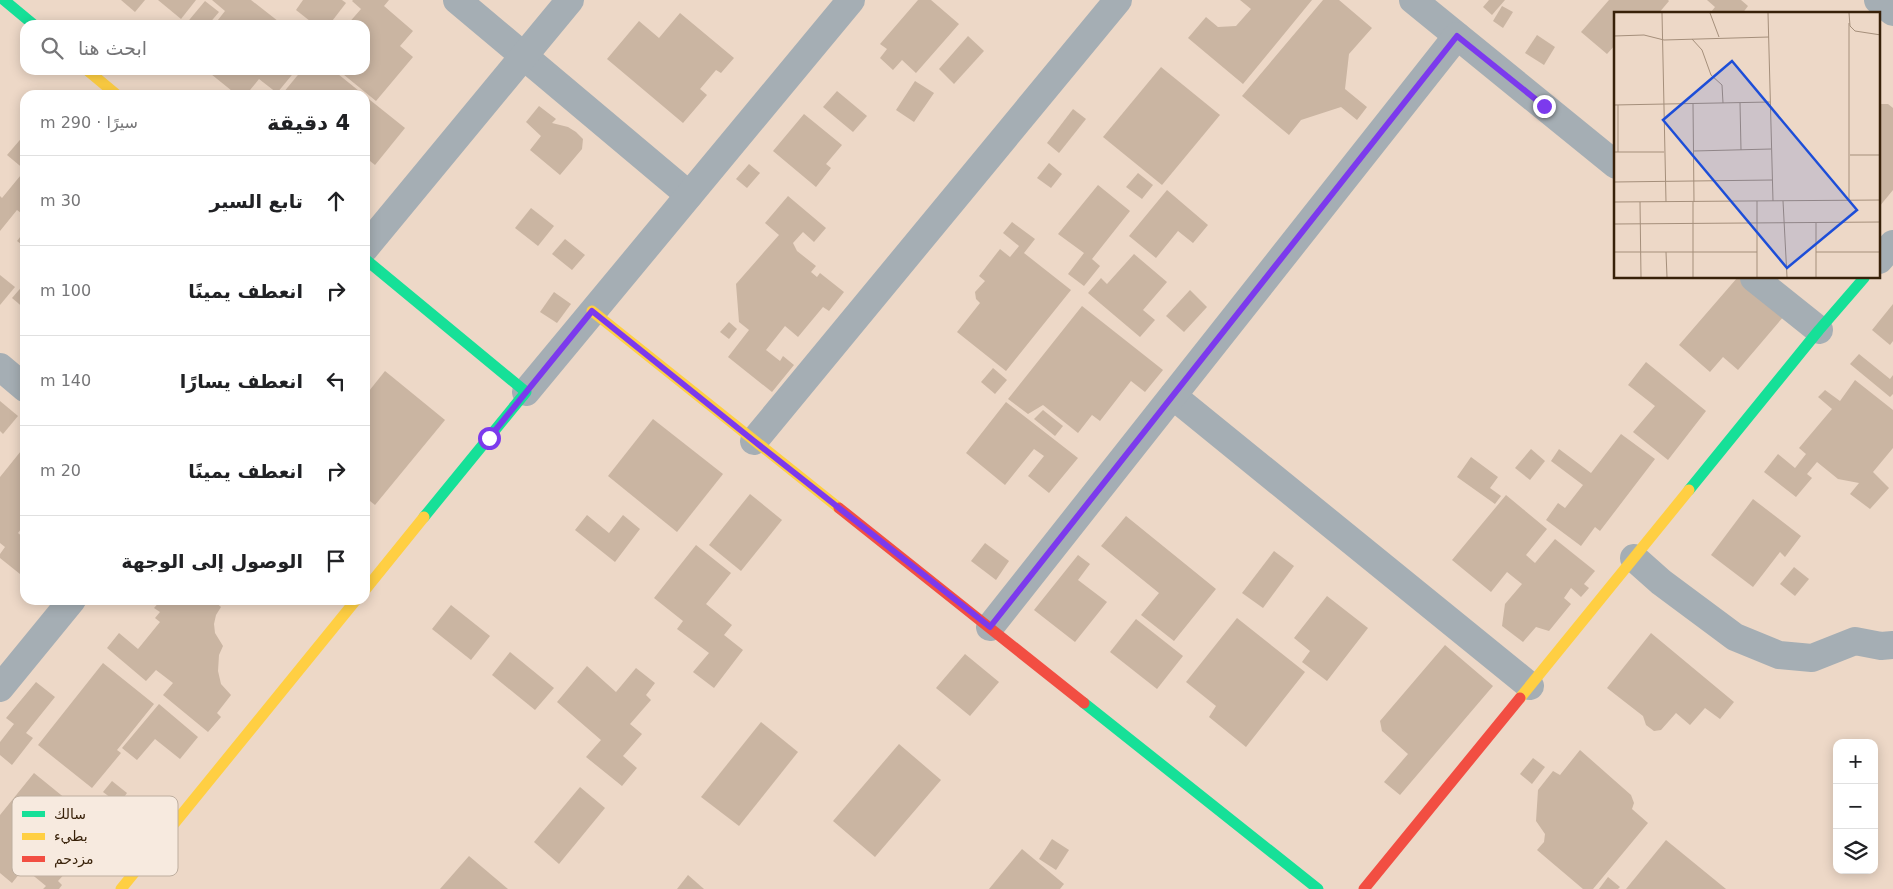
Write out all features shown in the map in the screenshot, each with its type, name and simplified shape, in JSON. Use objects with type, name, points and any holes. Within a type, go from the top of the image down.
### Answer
[{"type":"street","points":[[4,0],[28,20]]},
{"type":"street","points":[[458,0],[689,195]]},
{"type":"street","points":[[370,242],[523,54],[570,0]]},
{"type":"street","points":[[370,584],[592,311],[851,0]]},
{"type":"street","points":[[754,441],[1118,0]]},
{"type":"street","points":[[1413,0],[1614,163]]},
{"type":"street","points":[[1878,0],[1893,12]]},
{"type":"street","points":[[990,627],[1457,36]]},
{"type":"street","points":[[93,75],[111,90]]},
{"type":"street","points":[[1880,259],[1893,244]]},
{"type":"street","points":[[370,263],[526,392]]},
{"type":"street","points":[[1755,279],[1819,330]]},
{"type":"street","points":[[1364,889],[1819,330],[1863,279]]},
{"type":"street","points":[[592,311],[1318,889]]},
{"type":"street","points":[[0,366],[20,384]]},
{"type":"street","points":[[1174,396],[1530,686]]},
{"type":"street","points":[[1634,558],[1661,582],[1735,637],[1780,655],[1812,658],[1855,641],[1881,646],[1893,645]]},
{"type":"street","points":[[0,688],[68,605]]},
{"type":"street","points":[[178,819],[352,605]]},
{"type":"street","points":[[121,889],[132,876]]},
{"type":"building","points":[[121,0],[145,0],[135,12]]},
{"type":"building","points":[[158,0],[196,0],[181,19]]},
{"type":"building","points":[[212,0],[251,0],[277,20],[218,20],[225,11]]},
{"type":"building","points":[[303,0],[342,0],[346,3],[333,20],[309,20],[296,10]]},
{"type":"building","points":[[389,0],[384,6],[413,31],[400,46],[413,57],[376,101],[370,96],[370,90],[363,90],[344,75],[370,75],[370,20],[351,20],[361,9],[352,1]]},
{"type":"building","points":[[918,0],[931,0],[959,24],[916,73],[902,60],[893,70],[880,58],[887,49],[880,44]]},
{"type":"building","points":[[1240,0],[1312,0],[1243,84],[1188,38],[1206,17],[1218,27],[1236,26],[1251,9]]},
{"type":"building","points":[[1323,0],[1339,0],[1372,28],[1349,54],[1345,89],[1367,107],[1357,120],[1341,107],[1301,120],[1289,135],[1242,96]]},
{"type":"building","points":[[1489,0],[1505,0],[1492,15],[1483,7]]},
{"type":"building","points":[[1609,0],[1669,1],[1660,12],[1614,12],[1614,46],[1607,54],[1581,32]]},
{"type":"building","points":[[1707,0],[1741,0],[1748,6],[1744,12],[1711,12],[1715,7]]},
{"type":"building","points":[[205,1],[219,12],[212,20],[189,20]]},
{"type":"building","points":[[1502,6],[1513,12],[1503,28],[1493,21]]},
{"type":"building","points":[[680,13],[734,58],[721,73],[716,70],[700,89],[707,95],[683,123],[607,59],[639,21],[659,38]]},
{"type":"building","points":[[1537,35],[1555,47],[1544,65],[1525,53]]},
{"type":"building","points":[[968,36],[984,51],[954,84],[939,69]]},
{"type":"building","points":[[1161,67],[1220,115],[1162,185],[1103,137]]},
{"type":"building","points":[[212,75],[292,75],[279,90],[273,90],[259,79],[250,90],[231,90]]},
{"type":"building","points":[[298,75],[339,75],[358,90],[285,90]]},
{"type":"building","points":[[915,81],[934,93],[914,122],[896,110]]},
{"type":"building","points":[[837,91],[867,116],[853,132],[823,107]]},
{"type":"building","points":[[370,100],[405,128],[375,165],[370,161]]},
{"type":"building","points":[[1880,104],[1888,104],[1893,108],[1893,190],[1880,206]]},
{"type":"building","points":[[539,106],[556,119],[552,123],[568,127],[583,139],[582,149],[560,175],[530,150],[541,136],[526,122]]},
{"type":"building","points":[[1073,109],[1086,119],[1059,153],[1047,143]]},
{"type":"building","points":[[804,114],[842,145],[826,164],[831,168],[816,187],[773,151]]},
{"type":"building","points":[[20,140],[20,166],[7,155]]},
{"type":"building","points":[[1049,163],[1062,174],[1051,188],[1037,178]]},
{"type":"building","points":[[749,164],[760,173],[747,188],[736,179]]},
{"type":"building","points":[[1138,173],[1153,185],[1142,199],[1126,187]]},
{"type":"building","points":[[20,176],[20,212],[17,210],[0,231],[0,196],[2,198]]},
{"type":"building","points":[[1098,185],[1130,211],[1092,259],[1100,266],[1084,286],[1068,274],[1084,253],[1058,234]]},
{"type":"building","points":[[1167,190],[1208,225],[1193,243],[1178,231],[1156,258],[1129,236]]},
{"type":"building","points":[[788,196],[826,228],[814,242],[803,232],[793,243],[797,251],[816,266],[811,272],[817,277],[820,273],[844,292],[829,311],[823,307],[798,337],[785,326],[766,350],[780,361],[783,356],[794,365],[772,392],[728,357],[749,330],[739,322],[736,284],[779,235],[765,223]]},
{"type":"building","points":[[531,208],[554,226],[538,246],[515,228]]},
{"type":"building","points":[[1012,222],[1035,239],[1024,253],[1071,290],[1006,371],[957,332],[980,303],[976,299],[975,292],[985,281],[979,276],[1000,249],[1010,257],[1019,246],[1003,233]]},
{"type":"building","points":[[565,239],[585,255],[572,270],[552,254]]},
{"type":"building","points":[[1134,254],[1167,282],[1143,310],[1155,320],[1140,337],[1088,293],[1101,278],[1107,284]]},
{"type":"building","points":[[0,275],[15,287],[0,305]]},
{"type":"building","points":[[1736,279],[1741,279],[1784,316],[1738,370],[1723,357],[1710,372],[1679,345]]},
{"type":"building","points":[[20,289],[20,305],[12,298]]},
{"type":"building","points":[[1190,290],[1207,307],[1184,332],[1166,316]]},
{"type":"building","points":[[554,292],[571,304],[557,323],[540,312]]},
{"type":"building","points":[[1893,304],[1893,341],[1890,345],[1872,330]]},
{"type":"building","points":[[1082,306],[1163,370],[1145,392],[1131,381],[1100,421],[1092,415],[1078,433],[1043,405],[1028,414],[1008,399]]},
{"type":"building","points":[[729,322],[737,329],[729,339],[720,332]]},
{"type":"building","points":[[1859,354],[1890,379],[1893,375],[1893,394],[1890,397],[1850,364]]},
{"type":"building","points":[[1646,362],[1706,411],[1668,460],[1633,432],[1655,406],[1628,385]]},
{"type":"building","points":[[993,368],[1007,380],[995,394],[981,382]]},
{"type":"building","points":[[385,371],[445,420],[375,505],[370,501],[370,390]]},
{"type":"building","points":[[1855,380],[1893,410],[1893,448],[1873,472],[1889,488],[1870,509],[1850,494],[1859,483],[1838,479],[1817,462],[1807,474],[1812,478],[1796,497],[1764,472],[1778,454],[1795,468],[1806,454],[1799,448],[1832,409],[1818,397],[1825,390],[1840,401]]},
{"type":"building","points":[[0,401],[18,416],[3,434],[0,431]]},
{"type":"building","points":[[1006,402],[1078,458],[1049,493],[1028,476],[1044,456],[1034,449],[1005,485],[966,453]]},
{"type":"building","points":[[1043,410],[1063,426],[1055,436],[1034,419]]},
{"type":"building","points":[[653,419],[723,474],[677,532],[608,476]]},
{"type":"building","points":[[1621,434],[1655,459],[1600,531],[1595,527],[1581,546],[1546,520],[1558,503],[1565,508],[1583,485],[1551,461],[1559,449],[1591,473]]},
{"type":"building","points":[[1531,449],[1545,461],[1530,480],[1515,468]]},
{"type":"building","points":[[20,452],[20,530],[18,533],[20,535],[20,574],[0,558],[0,554],[5,547],[0,543],[0,477]]},
{"type":"building","points":[[1471,457],[1498,477],[1490,488],[1501,496],[1495,504],[1457,477]]},
{"type":"building","points":[[750,494],[782,520],[741,571],[709,545]]},
{"type":"building","points":[[1506,495],[1547,529],[1526,555],[1535,563],[1555,539],[1595,571],[1584,584],[1589,588],[1581,597],[1571,588],[1564,598],[1571,604],[1549,631],[1536,627],[1523,642],[1502,626],[1505,604],[1522,584],[1507,572],[1491,592],[1452,560]]},
{"type":"building","points":[[1753,499],[1801,536],[1785,557],[1780,552],[1753,587],[1711,555]]},
{"type":"building","points":[[587,515],[609,533],[623,515],[640,529],[615,562],[575,530]]},
{"type":"building","points":[[1126,516],[1216,589],[1174,641],[1141,615],[1159,593],[1101,546]]},
{"type":"building","points":[[985,543],[1009,561],[996,580],[971,561]]},
{"type":"building","points":[[696,545],[731,573],[706,604],[732,625],[724,635],[743,650],[714,688],[693,672],[709,653],[677,629],[683,621],[654,598]]},
{"type":"building","points":[[1274,551],[1294,566],[1263,608],[1242,593]]},
{"type":"building","points":[[1078,555],[1090,564],[1078,580],[1107,602],[1075,642],[1034,610]]},
{"type":"building","points":[[1794,567],[1809,579],[1795,596],[1780,584]]},
{"type":"building","points":[[1327,596],[1368,628],[1327,681],[1302,662],[1310,651],[1294,638]]},
{"type":"building","points":[[157,605],[219,605],[221,607],[216,615],[214,624],[215,633],[223,646],[219,655],[218,671],[221,684],[231,695],[217,713],[221,717],[208,732],[163,695],[173,683],[156,670],[146,681],[107,648],[119,633],[138,649],[160,622],[155,618],[160,612],[154,608]]},
{"type":"building","points":[[451,605],[490,636],[471,660],[432,629]]},
{"type":"building","points":[[1237,618],[1305,672],[1246,747],[1209,717],[1216,706],[1186,682]]},
{"type":"building","points":[[1136,619],[1183,656],[1157,689],[1110,652]]},
{"type":"building","points":[[1651,633],[1734,702],[1720,719],[1705,708],[1690,725],[1676,713],[1661,730],[1654,731],[1646,725],[1643,716],[1607,688]]},
{"type":"building","points":[[1445,645],[1493,686],[1400,795],[1384,782],[1408,754],[1382,731],[1380,721]]},
{"type":"building","points":[[510,652],[554,688],[535,710],[492,675]]},
{"type":"building","points":[[965,654],[999,682],[970,716],[936,688]]},
{"type":"building","points":[[103,663],[154,704],[117,750],[121,753],[92,788],[38,745]]},
{"type":"building","points":[[587,666],[616,692],[636,668],[655,683],[646,695],[651,700],[630,724],[642,734],[623,756],[637,768],[622,786],[586,757],[601,740],[557,702]]},
{"type":"building","points":[[36,682],[55,697],[26,733],[33,738],[12,765],[0,755],[0,742],[14,724],[6,718]]},
{"type":"building","points":[[159,704],[198,737],[180,759],[155,739],[137,760],[122,748]]},
{"type":"building","points":[[761,722],[798,752],[739,826],[701,797]]},
{"type":"building","points":[[899,744],[941,780],[875,857],[833,821]]},
{"type":"building","points":[[1580,750],[1631,795],[1634,803],[1632,809],[1648,823],[1593,889],[1583,889],[1537,850],[1544,842],[1545,834],[1536,821],[1538,790],[1553,771],[1560,775]]},
{"type":"building","points":[[1533,758],[1545,767],[1532,784],[1520,774]]},
{"type":"building","points":[[34,773],[62,796],[15,796]]},
{"type":"building","points":[[112,781],[127,793],[125,796],[108,796],[103,792]]},
{"type":"building","points":[[580,787],[605,808],[559,864],[534,842]]},
{"type":"building","points":[[12,800],[12,876],[18,876],[12,883],[0,873],[0,815]]},
{"type":"building","points":[[1052,839],[1069,850],[1056,870],[1039,859]]},
{"type":"building","points":[[1666,840],[1726,889],[1626,889]]},
{"type":"building","points":[[1022,849],[1064,884],[1060,889],[989,889]]},
{"type":"building","points":[[469,856],[508,889],[440,889]]},
{"type":"building","points":[[688,875],[704,889],[677,889]]},
{"type":"building","points":[[34,876],[63,876],[58,881],[62,885],[59,889],[43,889],[46,886]]},
{"type":"building","points":[[1608,877],[1620,887],[1618,889],[1599,889]]},
{"type":"traffic: fast","points":[[4,0],[28,20]]},
{"type":"traffic: fast","points":[[370,263],[526,392],[424,517]]},
{"type":"traffic: fast","points":[[1689,490],[1819,330],[1863,279]]},
{"type":"traffic: fast","points":[[1084,703],[1318,889]]},
{"type":"traffic: slow","points":[[93,75],[111,90]]},
{"type":"traffic: slow","points":[[592,311],[839,508]]},
{"type":"traffic: slow","points":[[1520,698],[1689,490]]},
{"type":"traffic: slow","points":[[370,584],[424,517]]},
{"type":"traffic: slow","points":[[178,819],[352,605]]},
{"type":"traffic: slow","points":[[121,889],[132,876]]},
{"type":"traffic: jam","points":[[839,508],[1084,703]]},
{"type":"traffic: jam","points":[[1364,889],[1520,698]]},
{"type":"route","points":[[489,438],[592,311],[990,627],[1457,36],[1544,106]]}]
